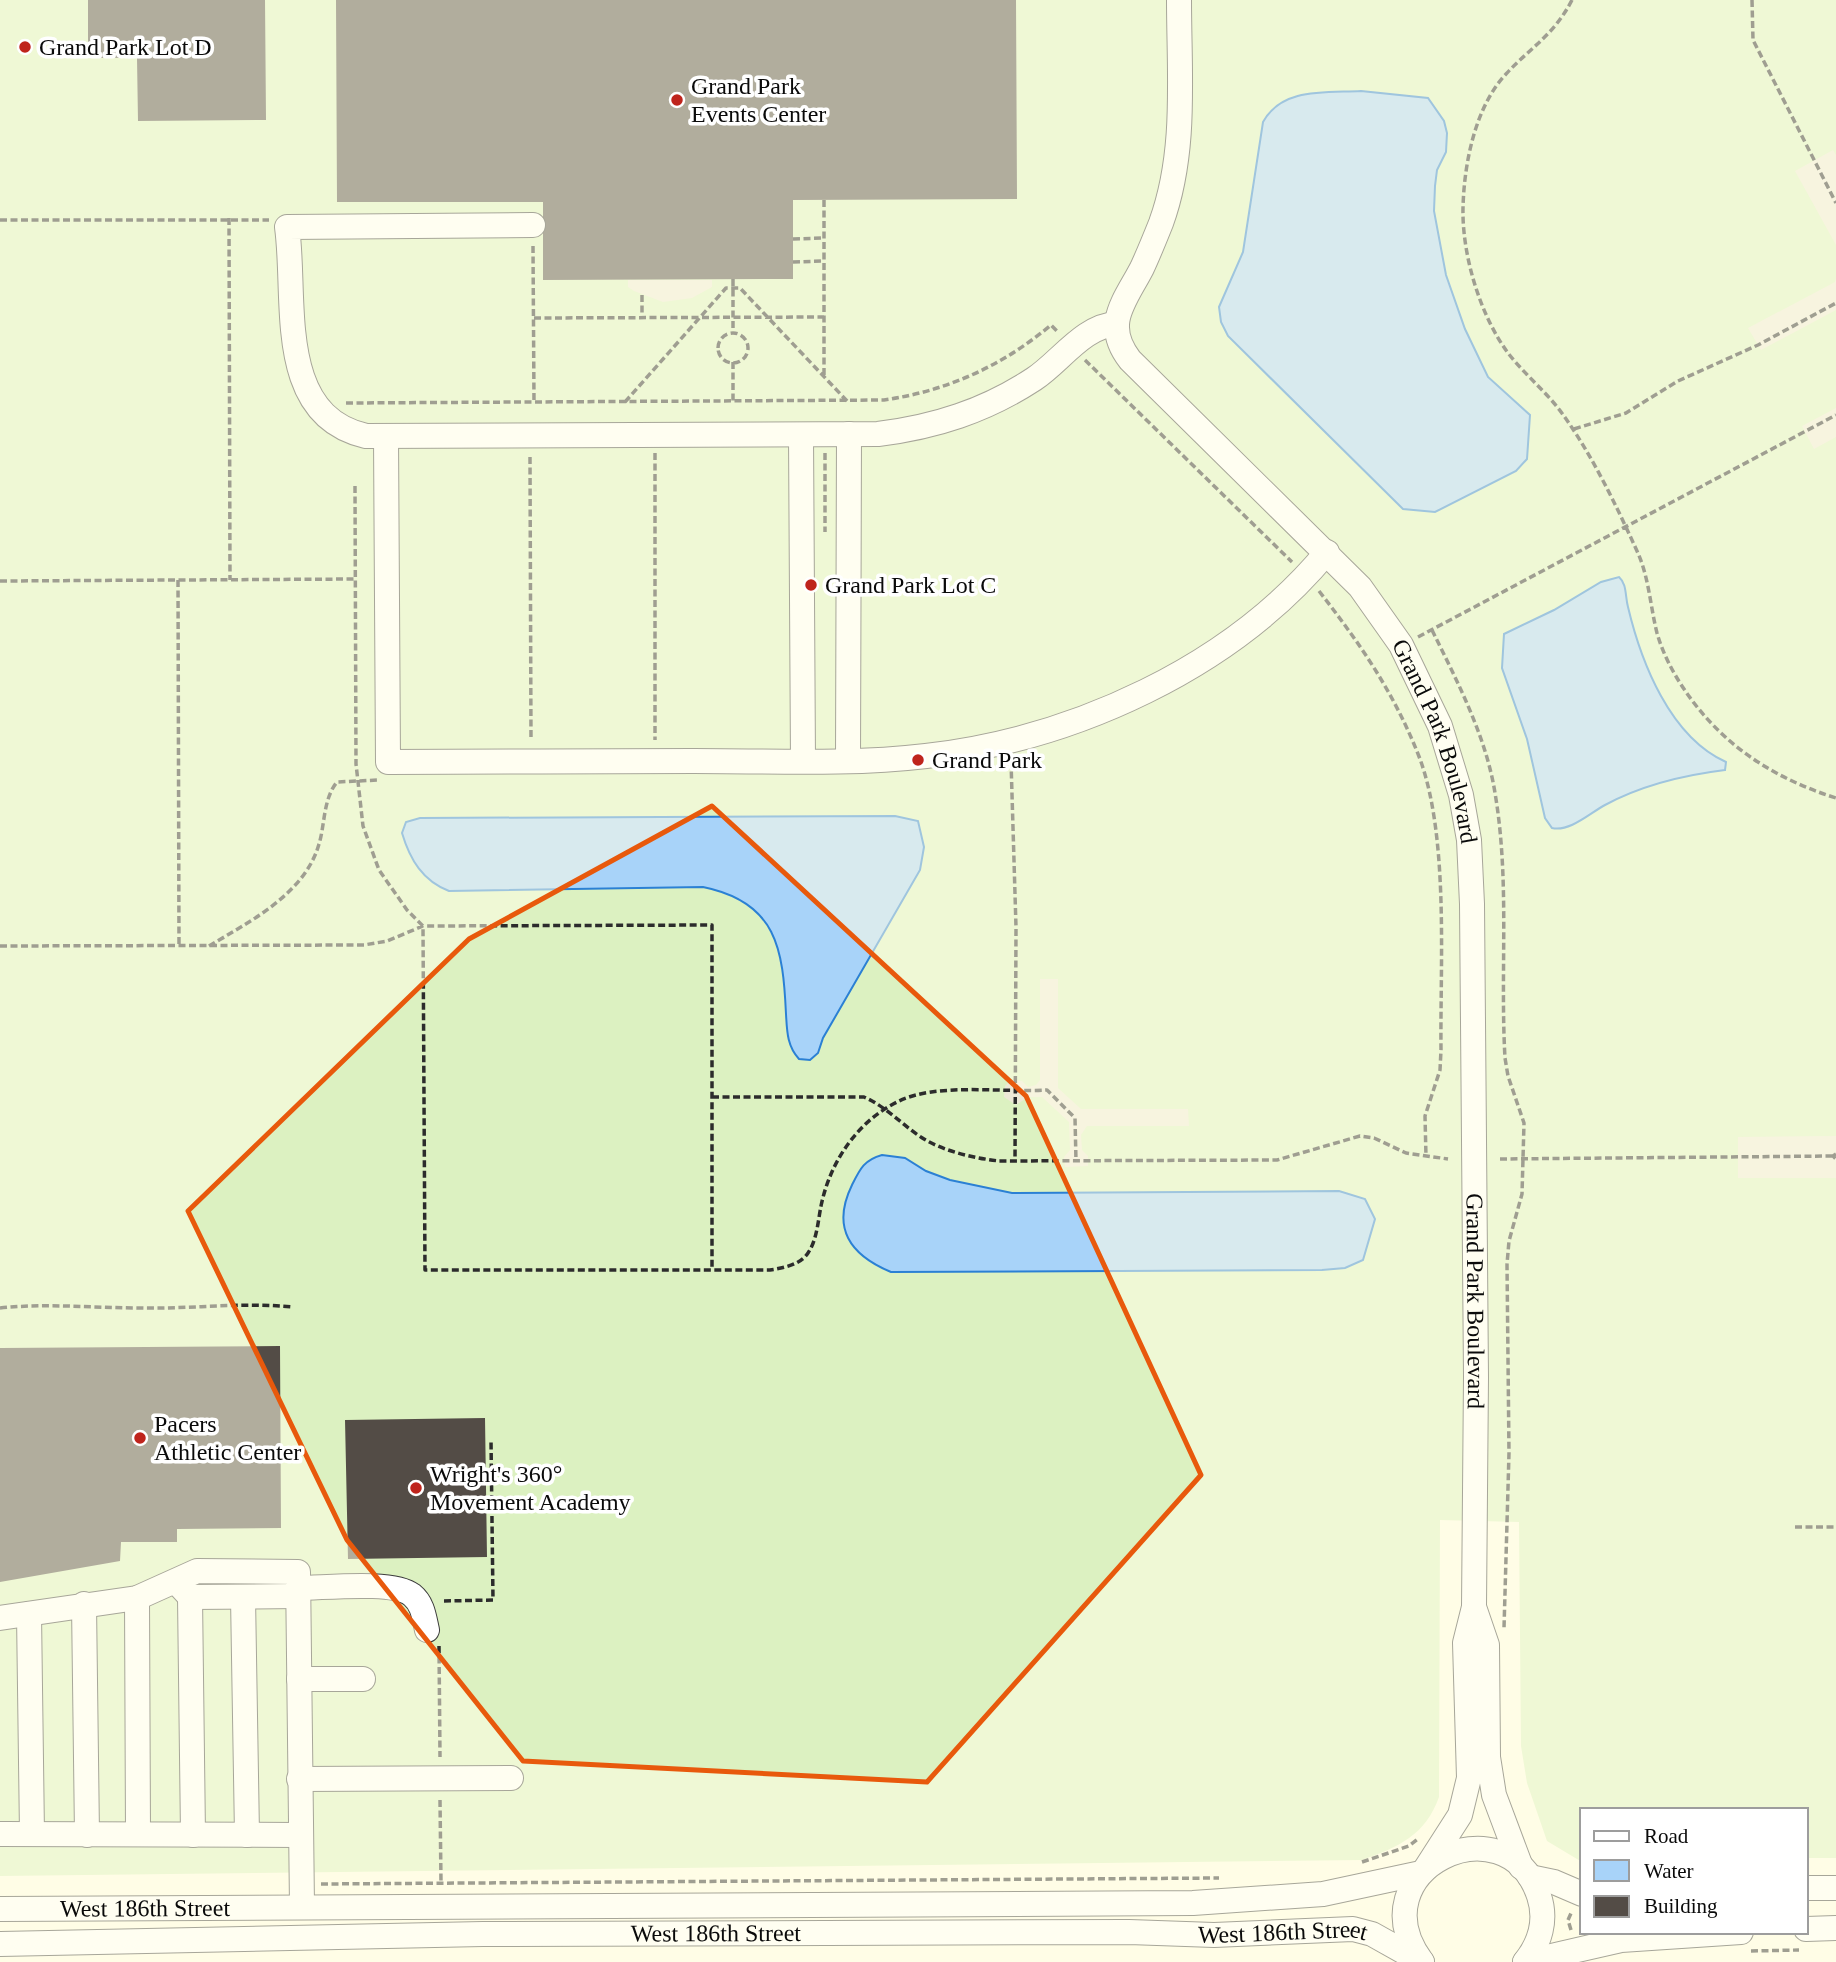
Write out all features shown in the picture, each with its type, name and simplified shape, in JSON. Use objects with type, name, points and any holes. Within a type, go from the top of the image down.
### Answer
[{"type":"street","points":[[533,225],[287,226],[294,336],[303,383],[314,406],[348,432],[386,437],[849,435],[912,430],[959,417],[1035,378],[1097,327],[1117,324],[1122,302],[1141,269],[1161,222],[1175,169],[1179,116],[1178,0]]},
{"type":"street","name":"Grand Park Boulevard","points":[[1117,324],[1121,349],[1130,360],[1360,587],[1401,645],[1440,726],[1466,815],[1471,869],[1476,1377],[1474,1607],[1465,1643],[1469,1778],[1460,1815],[1411,1889],[1405,1914],[1409,1940],[1422,1962]]},
{"type":"street","points":[[801,435],[803,761]]},
{"type":"street","points":[[848,761],[849,435]]},
{"type":"street","points":[[386,437],[388,762],[890,760],[1017,740],[1090,716],[1159,683],[1228,640],[1307,576],[1327,552]]},
{"type":"street","points":[[193,1835],[183,1590],[197,1571],[298,1585],[389,1587],[411,1594],[422,1606],[433,1635]]},
{"type":"street","points":[[0,1618],[183,1590],[243,1597],[298,1585]]},
{"type":"street","points":[[298,1585],[301,1895]]},
{"type":"street","points":[[243,1597],[247,1835]]},
{"type":"street","points":[[137,1598],[138,1834]]},
{"type":"street","points":[[84,1604],[87,1835]]},
{"type":"street","name":"Grand Park Boulevard","points":[[1474,1607],[1487,1645],[1488,1757],[1494,1795],[1525,1872],[1541,1901],[1542,1927],[1533,1951],[1525,1962]]},
{"type":"street","points":[[29,1614],[32,1834]]},
{"type":"street","points":[[299,1679],[363,1679]]},
{"type":"street","points":[[299,1779],[511,1778]]},
{"type":"street","points":[[0,1834],[300,1835]]},
{"type":"street","name":"West 186th Street","points":[[0,1909],[301,1895],[1203,1903],[1324,1894],[1373,1870],[1424,1870],[1448,1853],[1474,1848],[1499,1853],[1525,1872]]},
{"type":"street","points":[[1525,1872],[1580,1893]]},
{"type":"street","points":[[1808,1888],[1836,1888]]},
{"type":"street","points":[[1808,1929],[1836,1928]]},
{"type":"street","name":"West 186th Street","points":[[0,1944],[483,1934],[1129,1932],[1214,1935],[1341,1929],[1372,1934],[1422,1962]]},
{"type":"street","points":[[1525,1962],[1621,1940],[1711,1934]]},
{"type":"path","points":[[1572,0],[1557,26],[1508,71],[1488,100],[1472,147],[1463,214],[1474,276],[1493,329],[1509,354],[1555,404],[1573,429],[1625,527],[1644,569],[1662,646],[1692,701],[1727,738],[1756,762],[1783,778],[1836,798]]},
{"type":"path","points":[[1752,0],[1754,40],[1836,202]]},
{"type":"path","points":[[824,200],[824,377]]},
{"type":"path","points":[[229,218],[230,580]]},
{"type":"path","points":[[0,220],[274,220]]},
{"type":"path","points":[[531,761],[530,436],[534,318],[533,225]]},
{"type":"path","points":[[793,239],[824,238]]},
{"type":"path","points":[[793,262],[824,261]]},
{"type":"path","points":[[733,279],[733,333]]},
{"type":"path","points":[[625,402],[726,288],[740,288],[848,402]]},
{"type":"path","points":[[642,295],[642,318]]},
{"type":"path","points":[[1573,429],[1626,412],[1678,381],[1758,345],[1836,303]]},
{"type":"path","points":[[534,318],[824,317]]},
{"type":"path","points":[[733,333],[742,336],[748,346],[744,358],[733,362],[723,358],[719,349],[721,339],[733,333]]},
{"type":"path","points":[[733,362],[733,402]]},
{"type":"path","points":[[654,402],[656,761]]},
{"type":"path","points":[[1426,1157],[1425,1116],[1441,1059],[1437,843],[1420,761],[1373,661],[1836,415]]},
{"type":"path","points":[[355,486],[356,765],[363,826],[379,870],[407,910],[423,926],[425,1270],[770,1270],[802,1259],[813,1244],[822,1202],[837,1161],[864,1123],[898,1101],[926,1094],[1047,1090],[1076,1118],[1076,1161]]},
{"type":"path","points":[[0,581],[355,579]]},
{"type":"path","points":[[178,580],[179,946]]},
{"type":"path","points":[[1432,630],[1463,694],[1495,791],[1504,879],[1506,1058],[1508,1076],[1524,1122],[1522,1194],[1507,1252],[1509,1453],[1504,1636]]},
{"type":"path","points":[[1011,759],[1014,821],[1015,1161]]},
{"type":"path","points":[[0,946],[364,945],[387,941],[423,926],[712,925],[712,1269]]},
{"type":"path","points":[[711,1097],[864,1097],[886,1109],[925,1139],[946,1149],[985,1159],[1277,1160],[1360,1136],[1374,1138],[1406,1153],[1448,1159]]},
{"type":"path","points":[[1500,1159],[1835,1156]]},
{"type":"path","points":[[0,1308],[34,1304],[156,1308],[250,1303],[292,1307]]},
{"type":"path","points":[[444,1601],[492,1600],[491,1440]]},
{"type":"path","points":[[1795,1527],[1836,1527]]},
{"type":"path","points":[[433,1635],[440,1779],[441,1882]]},
{"type":"path","points":[[1359,1863],[1373,1870],[1422,1834]]},
{"type":"path","points":[[301,1895],[441,1882],[1227,1878]]},
{"type":"path","points":[[1578,1949],[1568,1920],[1580,1893]]},
{"type":"highlighted area","points":[[712,806],[1026,1096],[1201,1475],[927,1782],[523,1761],[347,1540],[188,1211],[469,939]]},
{"type":"green space","name":"Grand Park","points":[[0,0],[1836,0],[1836,1858],[1808,1858],[1808,1808],[1580,1808],[1580,1861],[1547,1841],[1527,1783],[1521,1746],[1519,1522],[1440,1520],[1439,1797],[1418,1831],[1398,1845],[1362,1860],[0,1876]]},
{"type":"shaded area","points":[[1833,150],[1836,155],[1836,245],[1795,171]]},
{"type":"shaded area","points":[[1836,278],[1836,310],[1761,350],[1748,328],[1835,282]]},
{"type":"shaded area","points":[[628,280],[712,280],[712,287],[692,298],[663,302],[634,291],[628,287]]},
{"type":"shaded area","points":[[1836,408],[1836,437],[1814,449],[1802,426]]},
{"type":"shaded area","points":[[1040,979],[1058,979],[1058,1088],[1081,1109],[1188,1109],[1189,1126],[1087,1126],[1081,1135],[1082,1150],[1088,1156],[1088,1166],[1065,1167],[1064,1157],[1070,1150],[1069,1122],[1042,1097],[1028,1097],[1016,1105],[1004,1097],[1005,1086],[1011,1080],[1022,1081],[1028,1087],[1036,1085],[1040,1080]]},
{"type":"shaded area","points":[[1836,1136],[1836,1178],[1738,1178],[1738,1137]]},
{"type":"water","points":[[1361,91],[1428,98],[1444,121],[1447,133],[1446,152],[1437,170],[1434,211],[1446,275],[1465,329],[1488,377],[1530,415],[1527,459],[1516,471],[1435,512],[1403,509],[1228,336],[1221,322],[1219,307],[1243,252],[1263,122],[1271,111],[1293,97],[1320,92]]},
{"type":"water","points":[[1619,577],[1625,587],[1641,651],[1661,696],[1689,735],[1726,762],[1725,770],[1648,786],[1605,805],[1573,825],[1552,828],[1545,818],[1527,739],[1502,668],[1504,634],[1554,610],[1601,582]]},
{"type":"water","points":[[895,816],[918,821],[924,847],[920,870],[823,1038],[818,1053],[810,1060],[799,1059],[790,1044],[778,949],[761,917],[747,904],[728,894],[703,887],[449,891],[432,882],[419,868],[402,833],[406,822],[420,818]]},
{"type":"water","points":[[882,1155],[905,1158],[926,1171],[950,1180],[1012,1193],[1339,1191],[1365,1199],[1375,1219],[1363,1260],[1345,1268],[891,1272],[855,1248],[844,1227],[843,1214],[846,1200],[860,1170],[867,1162]]},
{"type":"building","points":[[88,0],[265,0],[266,120],[138,121],[137,58],[88,58]]},
{"type":"building","name":"Grand Park Events Center","points":[[336,0],[1016,0],[1017,199],[793,200],[793,279],[543,280],[543,202],[337,202]]},
{"type":"building","name":"Pacers Athletic Center","points":[[280,1346],[281,1528],[177,1529],[177,1542],[121,1542],[120,1561],[0,1582],[0,1348]]},
{"type":"building","name":"Wright's 360° Movement Academy","points":[[485,1418],[487,1557],[348,1559],[345,1420]]},
{"type":"place","name":"Grand Park Lot D","points":[[25,47]]},
{"type":"place","name":"Grand Park Events Center","points":[[677,100]]},
{"type":"place","name":"Grand Park Lot C","points":[[811,585]]},
{"type":"place","name":"Grand Park","points":[[918,760]]},
{"type":"place","name":"Pacers Athletic Center","points":[[140,1438]]},
{"type":"place","name":"Wright's 360° Movement Academy","points":[[416,1488]]}]
